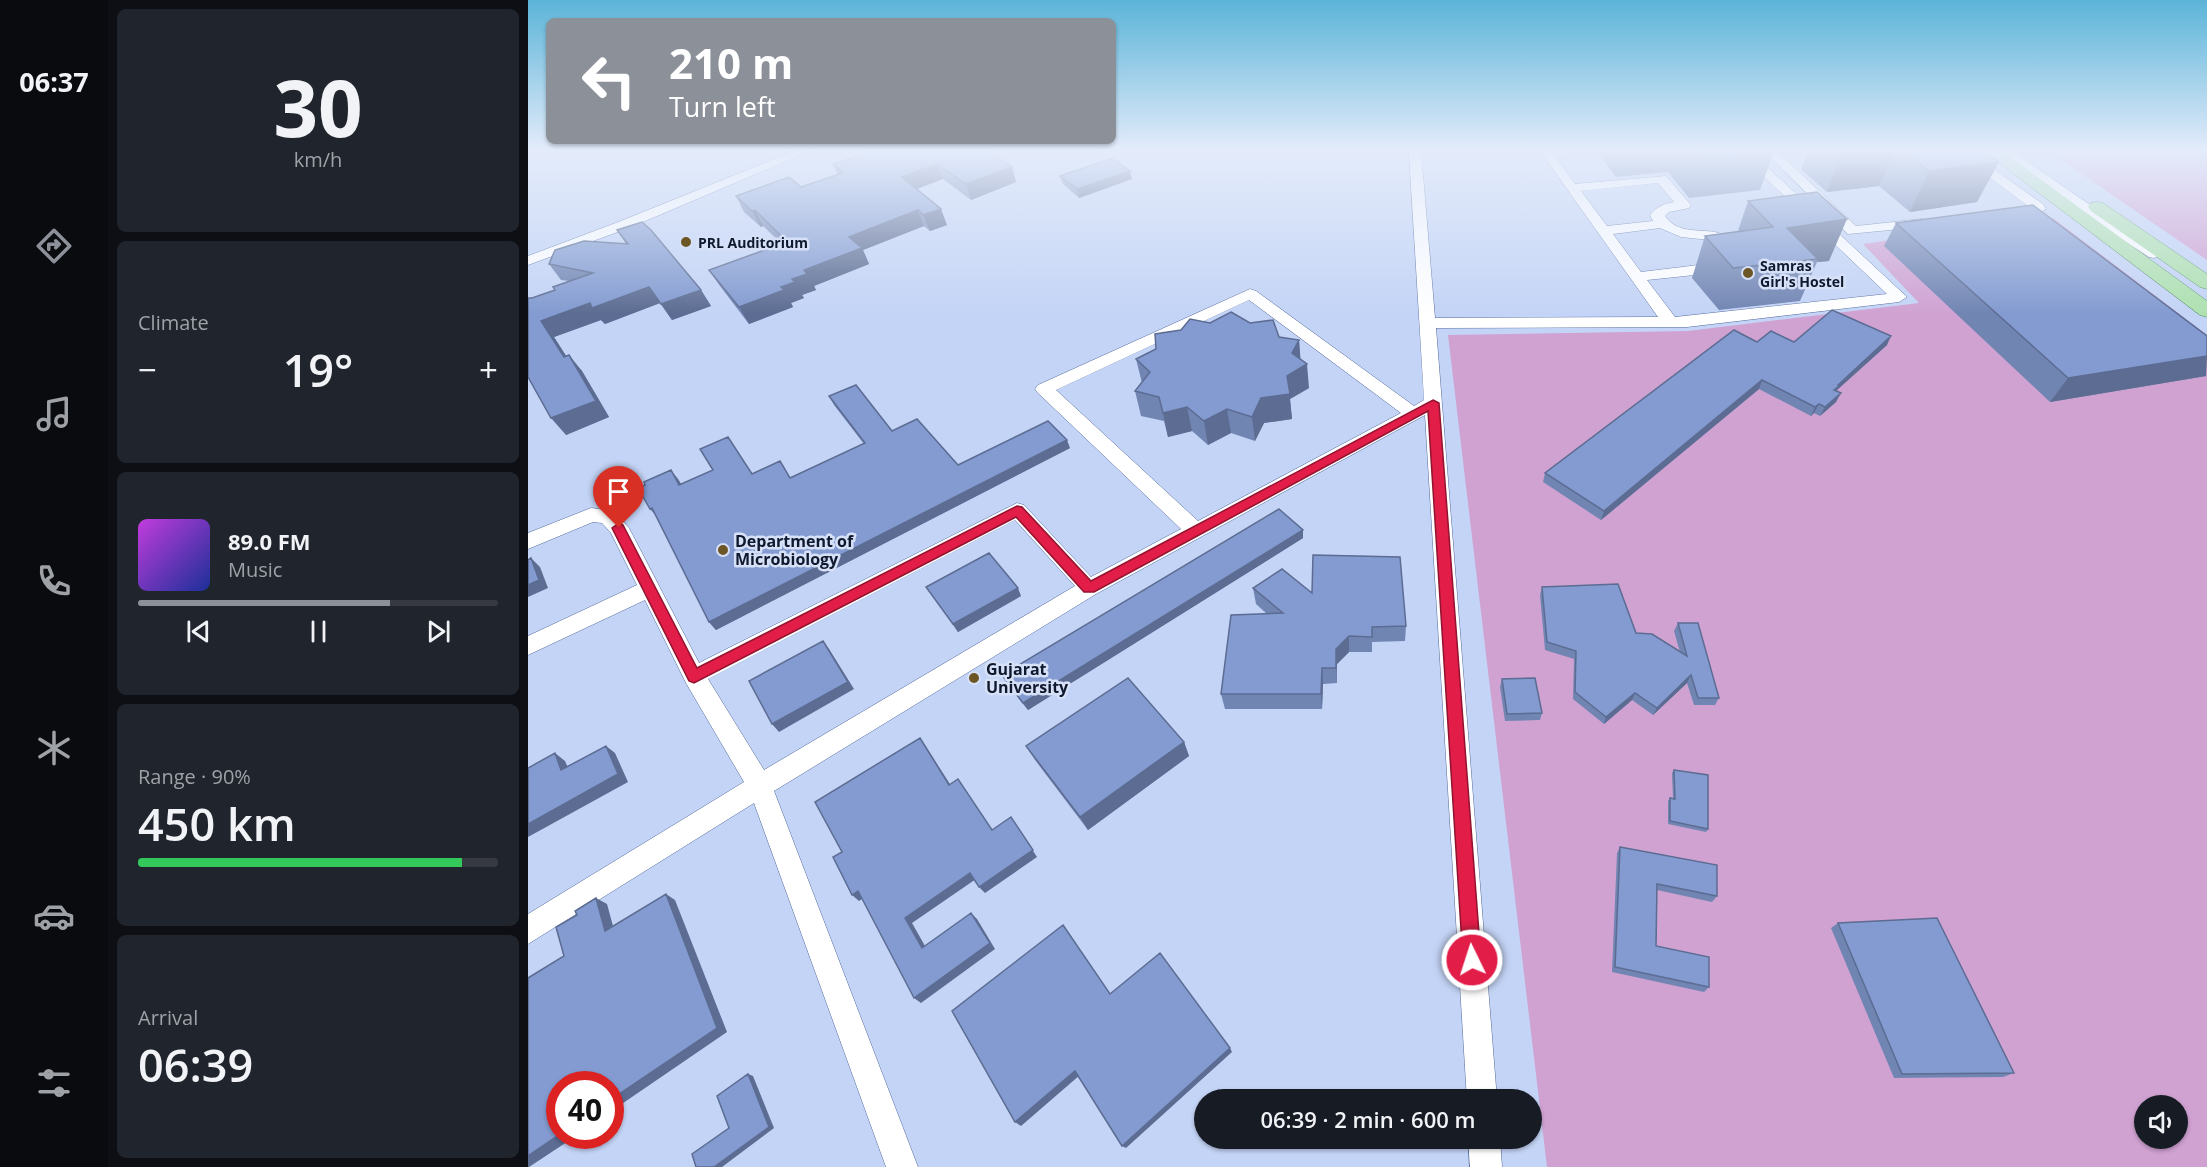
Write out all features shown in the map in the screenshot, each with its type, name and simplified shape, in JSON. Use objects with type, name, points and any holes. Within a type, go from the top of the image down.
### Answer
[{"type":"main road","points":[[2065,205],[2207,311]]},
{"type":"main road","points":[[2096,205],[2207,283]]},
{"type":"street","points":[[528,261],[671,205]]},
{"type":"street","points":[[1419,205],[1481,1089]]},
{"type":"street","points":[[1584,205],[1670,322]]},
{"type":"street","points":[[1637,277],[1739,265],[1714,236],[1691,235],[1669,230],[1661,224],[1657,215],[1665,208],[1681,205]]},
{"type":"street","points":[[1427,323],[1670,322],[1899,297],[1801,205]]},
{"type":"street","points":[[1827,205],[1853,231],[1934,222]]},
{"type":"street","points":[[1992,215],[2039,209],[2036,205]]},
{"type":"street","points":[[2080,205],[2207,289]]},
{"type":"street","points":[[2088,211],[2170,278],[2207,304]]},
{"type":"street","points":[[1603,231],[1661,224]]},
{"type":"street","points":[[1196,531],[1044,389],[1250,294],[1414,414]]},
{"type":"street","points":[[528,930],[760,786],[1089,588],[1433,403]]},
{"type":"street","points":[[694,676],[1017,510],[1089,588]]},
{"type":"street","points":[[528,541],[591,515],[608,516],[619,528],[694,676],[760,786],[902,1167]]},
{"type":"street","points":[[528,646],[650,588]]},
{"type":"street","points":[[1485,1149],[1486,1167]]},
{"type":"shaded area","points":[[2127,205],[2207,205],[2207,260]]},
{"type":"shaded area","points":[[2053,218],[2207,335],[2207,1167],[1547,1167],[1542,1125],[1542,1089],[1538,1089],[1448,335],[1688,331],[1919,303],[1863,244]]},
{"type":"building","points":[[746,205],[937,205],[941,209],[923,215],[918,210],[849,237],[862,248],[804,270],[807,274],[792,279],[795,282],[781,287],[784,290],[739,307],[709,270],[787,242],[755,210],[752,211]]},
{"type":"building","points":[[1752,205],[1832,205],[1847,219],[1787,228],[1818,259],[1733,268],[1705,236],[1773,227]]},
{"type":"building","points":[[2034,205],[2207,336],[2207,356],[2068,378],[1896,223]]},
{"type":"building","points":[[642,222],[701,290],[661,304],[649,287],[592,308],[590,303],[541,321],[564,357],[569,355],[596,401],[551,418],[528,377],[528,298],[555,290],[553,287],[593,273],[549,264],[555,250],[584,241],[628,244],[617,230]]},
{"type":"building","points":[[1832,310],[1891,336],[1838,385],[1834,390],[1841,393],[1825,407],[1819,404],[1815,407],[1762,380],[1604,511],[1545,473],[1734,330],[1757,342],[1771,331],[1794,342]]},
{"type":"building","points":[[1231,312],[1250,323],[1273,320],[1279,337],[1299,340],[1292,353],[1307,364],[1287,376],[1290,394],[1261,398],[1252,417],[1227,409],[1204,421],[1187,407],[1163,413],[1159,397],[1135,391],[1150,372],[1136,359],[1156,349],[1155,334],[1181,330],[1190,319],[1210,323]]},
{"type":"building","points":[[856,385],[892,431],[917,419],[958,465],[1048,421],[1067,440],[709,622],[652,508],[650,509],[638,488],[645,485],[644,482],[671,470],[679,485],[713,470],[700,449],[728,437],[752,474],[780,461],[790,478],[865,443],[829,396]]},
{"type":"building","points":[[1279,509],[1303,530],[1023,703],[1002,675]]},
{"type":"building","points":[[989,553],[1018,588],[953,624],[926,587]]},
{"type":"building","points":[[1313,555],[1400,557],[1406,626],[1372,627],[1372,637],[1349,636],[1336,649],[1336,668],[1322,668],[1321,694],[1221,694],[1231,615],[1283,613],[1253,588],[1282,569],[1312,593]]},
{"type":"building","points":[[531,558],[539,580],[528,585],[528,560]]},
{"type":"building","points":[[1618,584],[1636,633],[1652,634],[1687,656],[1678,623],[1698,623],[1719,698],[1698,698],[1691,675],[1657,708],[1635,693],[1606,717],[1575,692],[1576,651],[1547,642],[1542,587]]},
{"type":"building","points":[[823,641],[848,682],[772,724],[749,681]]},
{"type":"building","points":[[1128,678],[1184,742],[1080,817],[1026,746]]},
{"type":"building","points":[[1535,678],[1542,713],[1507,714],[1502,679]]},
{"type":"building","points":[[920,738],[949,785],[958,779],[992,830],[1011,817],[1033,850],[979,887],[970,873],[905,918],[922,948],[971,913],[990,943],[914,998],[858,891],[852,895],[833,857],[842,852],[815,802]]},
{"type":"building","points":[[606,746],[618,774],[528,824],[528,768],[555,753],[561,770]]},
{"type":"building","points":[[1674,770],[1708,775],[1708,829],[1670,821],[1670,798],[1675,799]]},
{"type":"building","points":[[1620,847],[1717,865],[1717,896],[1657,884],[1656,946],[1709,957],[1709,987],[1615,967]]},
{"type":"building","points":[[666,894],[717,1028],[624,1091],[624,1071],[546,1071],[546,1144],[528,1156],[528,978],[564,956],[556,927],[577,915],[575,911],[596,898],[605,931]]},
{"type":"building","points":[[1937,918],[2014,1073],[1902,1074],[1838,923]]},
{"type":"building","points":[[1063,925],[1110,994],[1160,953],[1230,1048],[1122,1146],[1075,1071],[1015,1122],[952,1011]]},
{"type":"building","points":[[748,1074],[769,1127],[714,1167],[696,1167],[692,1154],[729,1128],[717,1096]]},
{"type":"place","name":"PRL Auditorium","points":[[686,242]]},
{"type":"place","name":"Samras Girl's Hostel","points":[[1748,273]]},
{"type":"place","name":"Department of Microbiology","points":[[723,550]]},
{"type":"place","name":"Gujarat University","points":[[974,678]]},
{"type":"route","points":[[619,528],[694,676],[1017,510],[1089,588],[1433,403],[1472,960]]}]
